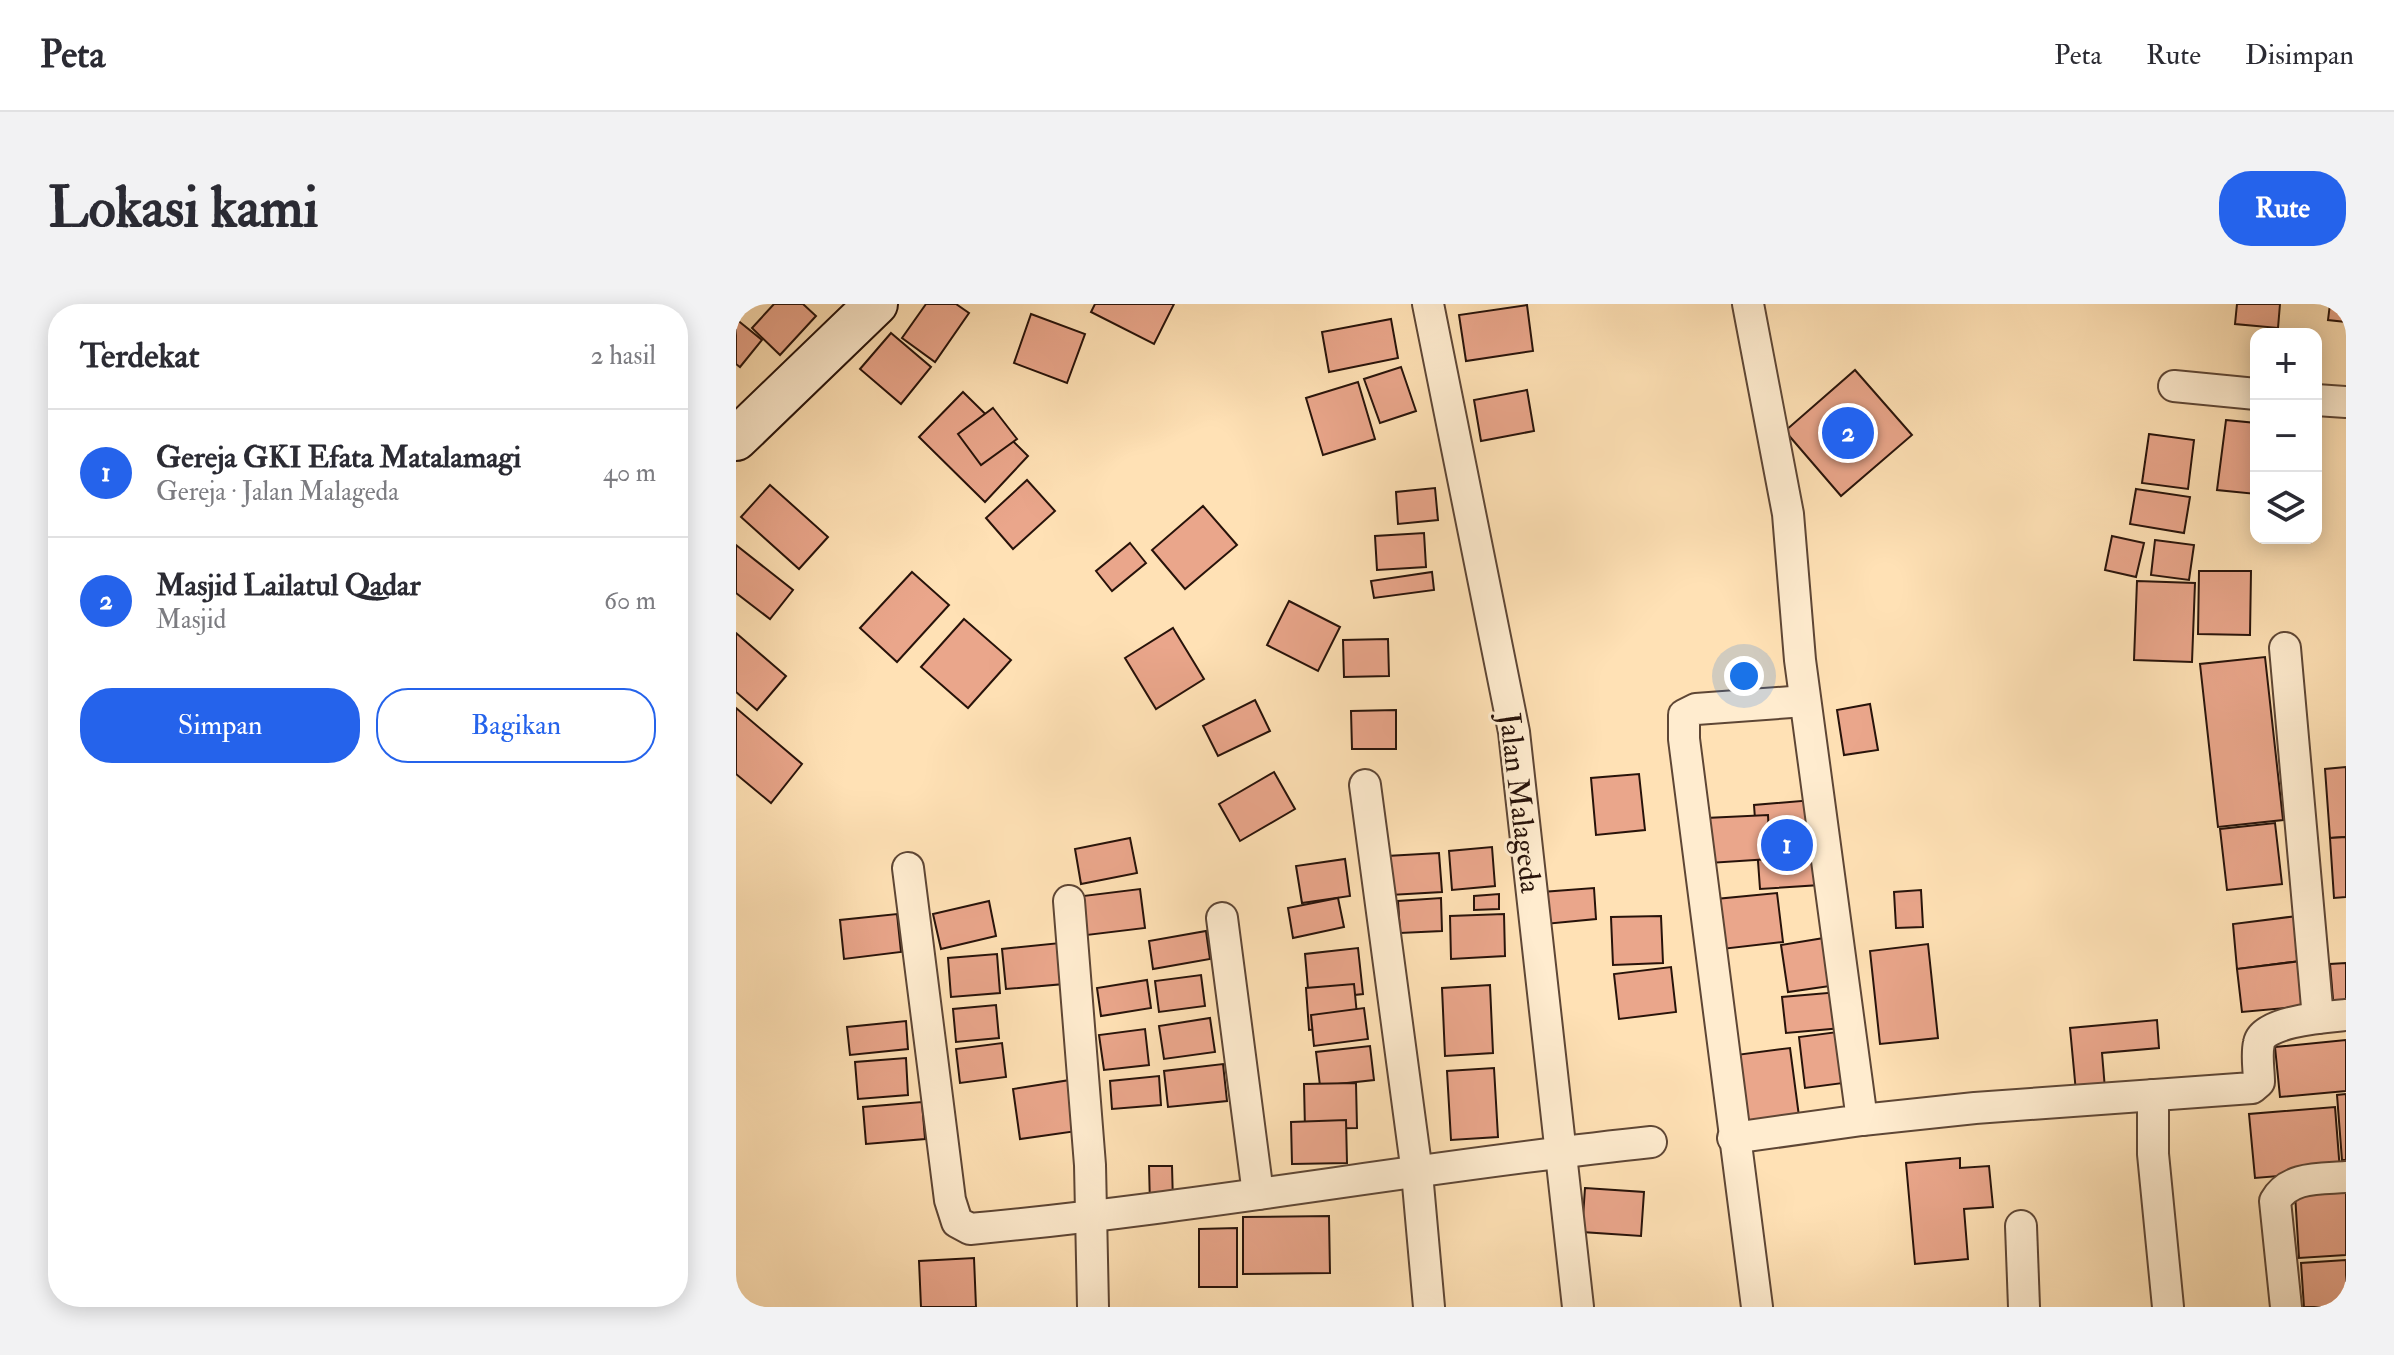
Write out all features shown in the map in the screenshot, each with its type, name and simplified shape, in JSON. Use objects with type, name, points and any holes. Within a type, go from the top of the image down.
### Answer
[{"type":"street","name":"Jalan Malageda","points":[[1428,304],[1514,732],[1578,1307]]},
{"type":"street","points":[[1748,304],[1788,514],[1805,701],[1862,1120]]},
{"type":"street","points":[[736,439],[870,306]]},
{"type":"street","points":[[2174,386],[2250,393]]},
{"type":"street","points":[[2322,400],[2346,402]]},
{"type":"street","points":[[1733,1138],[1862,1120],[2252,1088],[2259,1082],[2259,1042],[2263,1034],[2269,1029],[2332,1016],[2285,648]]},
{"type":"street","points":[[1757,1307],[1733,1138],[1718,996],[1684,739],[1684,715],[1696,709],[1805,701]]},
{"type":"street","points":[[1365,785],[1417,1173],[1429,1307]]},
{"type":"street","points":[[908,868],[950,1200],[957,1222],[970,1229],[1089,1218],[1651,1142]]},
{"type":"street","points":[[1069,901],[1090,1165],[1093,1307]]},
{"type":"street","points":[[1222,918],[1258,1194]]},
{"type":"street","points":[[2153,1095],[2153,1154],[2168,1307]]},
{"type":"street","points":[[2286,1307],[2275,1201],[2281,1190],[2296,1182],[2346,1177]]},
{"type":"street","points":[[2021,1226],[2024,1307]]},
{"type":"building","points":[[774,304],[803,304],[816,316],[780,355],[752,328]]},
{"type":"building","points":[[926,304],[956,304],[969,313],[935,362],[902,338]]},
{"type":"building","points":[[1095,304],[1174,304],[1154,344],[1091,312]]},
{"type":"building","points":[[2237,304],[2280,304],[2278,328],[2235,324]]},
{"type":"building","points":[[2330,304],[2346,304],[2346,322],[2328,320]]},
{"type":"building","points":[[1527,305],[1533,351],[1466,361],[1459,315]]},
{"type":"building","points":[[1031,314],[1085,334],[1067,383],[1014,363]]},
{"type":"building","points":[[736,319],[762,340],[740,367],[736,364]]},
{"type":"building","points":[[1391,319],[1398,358],[1329,372],[1322,332]]},
{"type":"building","points":[[891,333],[931,367],[901,404],[860,369]]},
{"type":"building","points":[[1401,367],[1416,411],[1380,423],[1364,379]]},
{"type":"building","points":[[1855,370],[1912,435],[1841,496],[1785,431]]},
{"type":"building","points":[[1358,382],[1375,439],[1323,455],[1306,398]]},
{"type":"building","points":[[1527,390],[1534,431],[1481,441],[1474,400]]},
{"type":"building","points":[[963,392],[1028,456],[985,502],[919,437]]},
{"type":"building","points":[[993,408],[1017,439],[981,465],[958,434]]},
{"type":"building","points":[[2226,420],[2250,422],[2250,493],[2217,490]]},
{"type":"building","points":[[2149,434],[2194,440],[2188,489],[2142,483]]},
{"type":"building","points":[[1027,480],[1055,511],[1013,549],[986,518]]},
{"type":"building","points":[[770,485],[828,537],[799,569],[741,517]]},
{"type":"building","points":[[1435,488],[1438,520],[1398,524],[1396,492]]},
{"type":"building","points":[[2136,489],[2190,497],[2184,533],[2130,524]]},
{"type":"building","points":[[1203,506],[1237,545],[1185,589],[1152,550]]},
{"type":"building","points":[[1424,533],[1426,567],[1377,570],[1375,536]]},
{"type":"building","points":[[2112,536],[2144,543],[2136,577],[2105,570]]},
{"type":"building","points":[[2155,540],[2194,545],[2189,580],[2151,575]]},
{"type":"building","points":[[1130,543],[1146,563],[1112,591],[1096,571]]},
{"type":"building","points":[[736,545],[793,590],[770,619],[736,593]]},
{"type":"building","points":[[2199,571],[2251,571],[2250,635],[2198,634]]},
{"type":"building","points":[[912,572],[949,605],[897,662],[860,628]]},
{"type":"building","points":[[1432,572],[1434,590],[1374,598],[1371,581]]},
{"type":"building","points":[[2137,581],[2195,583],[2192,662],[2134,660]]},
{"type":"building","points":[[1289,601],[1340,627],[1318,671],[1267,645]]},
{"type":"building","points":[[964,619],[1011,660],[968,708],[921,667]]},
{"type":"building","points":[[1173,628],[1204,679],[1156,709],[1125,658]]},
{"type":"building","points":[[736,633],[786,676],[757,710],[736,692]]},
{"type":"building","points":[[1388,639],[1389,676],[1344,677],[1343,640]]},
{"type":"building","points":[[2265,657],[2283,820],[2218,827],[2200,664]]},
{"type":"building","points":[[1255,700],[1270,731],[1218,756],[1203,726]]},
{"type":"building","points":[[1870,704],[1878,750],[1844,755],[1837,710]]},
{"type":"building","points":[[736,708],[802,764],[771,803],[736,774]]},
{"type":"building","points":[[1396,710],[1396,749],[1352,749],[1351,711]]},
{"type":"building","points":[[2346,767],[2346,837],[2330,838],[2325,769]]},
{"type":"building","points":[[1274,772],[1295,809],[1240,841],[1219,804]]},
{"type":"building","points":[[1639,774],[1645,830],[1596,835],[1591,778]]},
{"type":"building","points":[[1813,800],[1820,885],[1760,889],[1754,805]]},
{"type":"building","points":[[1768,815],[1770,859],[1709,863],[1706,818]]},
{"type":"building","points":[[2275,823],[2282,884],[2227,890],[2220,829]]},
{"type":"building","points":[[2346,837],[2346,897],[2334,898],[2330,838]]},
{"type":"building","points":[[1130,838],[1137,873],[1081,884],[1075,849]]},
{"type":"building","points":[[1492,847],[1495,886],[1452,890],[1449,851]]},
{"type":"building","points":[[1439,853],[1442,892],[1390,895],[1387,856]]},
{"type":"building","points":[[1345,859],[1350,896],[1302,903],[1296,866]]},
{"type":"building","points":[[1594,888],[1596,919],[1545,924],[1542,892]]},
{"type":"building","points":[[1140,889],[1145,928],[1087,935],[1083,896]]},
{"type":"building","points":[[1921,890],[1923,927],[1896,928],[1894,892]]},
{"type":"building","points":[[1777,893],[1783,942],[1722,949],[1716,899]]},
{"type":"building","points":[[1499,894],[1499,909],[1474,910],[1474,896]]},
{"type":"building","points":[[1338,898],[1344,927],[1293,938],[1288,908]]},
{"type":"building","points":[[1441,898],[1442,931],[1400,933],[1398,901]]},
{"type":"building","points":[[989,901],[996,936],[941,949],[933,914]]},
{"type":"building","points":[[897,914],[901,952],[844,959],[840,920]]},
{"type":"building","points":[[1504,914],[1505,956],[1451,959],[1450,916]]},
{"type":"building","points":[[1661,916],[1663,963],[1613,965],[1611,917]]},
{"type":"building","points":[[2297,916],[2301,961],[2237,969],[2233,924]]},
{"type":"building","points":[[1206,931],[1210,959],[1153,969],[1149,941]]},
{"type":"building","points":[[1830,937],[1837,985],[1788,992],[1781,945]]},
{"type":"building","points":[[1060,943],[1064,984],[1006,989],[1002,949]]},
{"type":"building","points":[[1928,944],[1938,1038],[1880,1044],[1870,951]]},
{"type":"building","points":[[1358,948],[1363,994],[1309,1000],[1305,954]]},
{"type":"building","points":[[997,954],[1000,993],[951,997],[948,958]]},
{"type":"building","points":[[2301,961],[2306,1006],[2242,1012],[2237,969]]},
{"type":"building","points":[[2346,963],[2346,1010],[2334,1011],[2330,964]]},
{"type":"building","points":[[1671,967],[1676,1012],[1619,1019],[1614,974]]},
{"type":"building","points":[[1201,975],[1205,1006],[1159,1012],[1155,981]]},
{"type":"building","points":[[1147,980],[1151,1008],[1101,1016],[1097,988]]},
{"type":"building","points":[[1354,984],[1358,1025],[1309,1030],[1306,988]]},
{"type":"building","points":[[1490,985],[1493,1053],[1445,1056],[1442,988]]},
{"type":"building","points":[[1839,992],[1842,1028],[1786,1033],[1782,997]]},
{"type":"building","points":[[996,1005],[999,1038],[956,1042],[953,1009]]},
{"type":"building","points":[[1364,1008],[1368,1039],[1314,1046],[1311,1015]]},
{"type":"building","points":[[1210,1018],[1215,1052],[1164,1059],[1159,1026]]},
{"type":"building","points":[[2157,1020],[2159,1048],[2102,1053],[2105,1089],[2076,1092],[2070,1028]]},
{"type":"building","points":[[906,1021],[908,1049],[850,1055],[847,1027]]},
{"type":"building","points":[[1145,1029],[1149,1065],[1104,1070],[1099,1035]]},
{"type":"building","points":[[1845,1031],[1851,1082],[1805,1088],[1799,1037]]},
{"type":"building","points":[[2346,1040],[2346,1091],[2280,1097],[2275,1047]]},
{"type":"building","points":[[1002,1043],[1006,1077],[960,1083],[956,1049]]},
{"type":"building","points":[[1370,1046],[1374,1080],[1320,1086],[1316,1052]]},
{"type":"building","points":[[1790,1048],[1800,1124],[1745,1131],[1736,1055]]},
{"type":"building","points":[[906,1058],[908,1095],[858,1099],[855,1062]]},
{"type":"building","points":[[1223,1064],[1227,1101],[1168,1107],[1164,1071]]},
{"type":"building","points":[[1494,1068],[1498,1137],[1451,1140],[1447,1071]]},
{"type":"building","points":[[1159,1076],[1161,1105],[1112,1109],[1110,1081]]},
{"type":"building","points":[[1070,1080],[1077,1131],[1020,1139],[1013,1089]]},
{"type":"building","points":[[1356,1083],[1357,1128],[1305,1129],[1304,1084]]},
{"type":"building","points":[[2346,1094],[2346,1160],[2342,1160],[2337,1095]]},
{"type":"building","points":[[922,1102],[925,1139],[866,1144],[863,1107]]},
{"type":"building","points":[[2335,1107],[2340,1171],[2255,1178],[2249,1114]]},
{"type":"building","points":[[1346,1120],[1347,1163],[1292,1164],[1291,1122]]},
{"type":"building","points":[[1960,1158],[1960,1168],[1989,1166],[1993,1207],[1964,1209],[1968,1259],[1915,1264],[1906,1163]]},
{"type":"building","points":[[1149,1166],[1172,1166],[1173,1203],[1150,1204]]},
{"type":"building","points":[[1585,1188],[1644,1192],[1641,1236],[1582,1232]]},
{"type":"building","points":[[2346,1191],[2346,1255],[2299,1258],[2295,1194]]},
{"type":"building","points":[[1329,1216],[1330,1273],[1243,1274],[1243,1217]]},
{"type":"building","points":[[1237,1228],[1237,1287],[1199,1287],[1199,1229]]},
{"type":"building","points":[[974,1258],[976,1307],[921,1307],[919,1261]]},
{"type":"building","points":[[2346,1260],[2346,1307],[2304,1307],[2301,1263]]},
{"type":"place","name":"Masjid Lailatul Qadar","points":[[1848,433]]},
{"type":"place","name":"Gereja GKI Efata Matalamagi","points":[[1787,845]]}]
